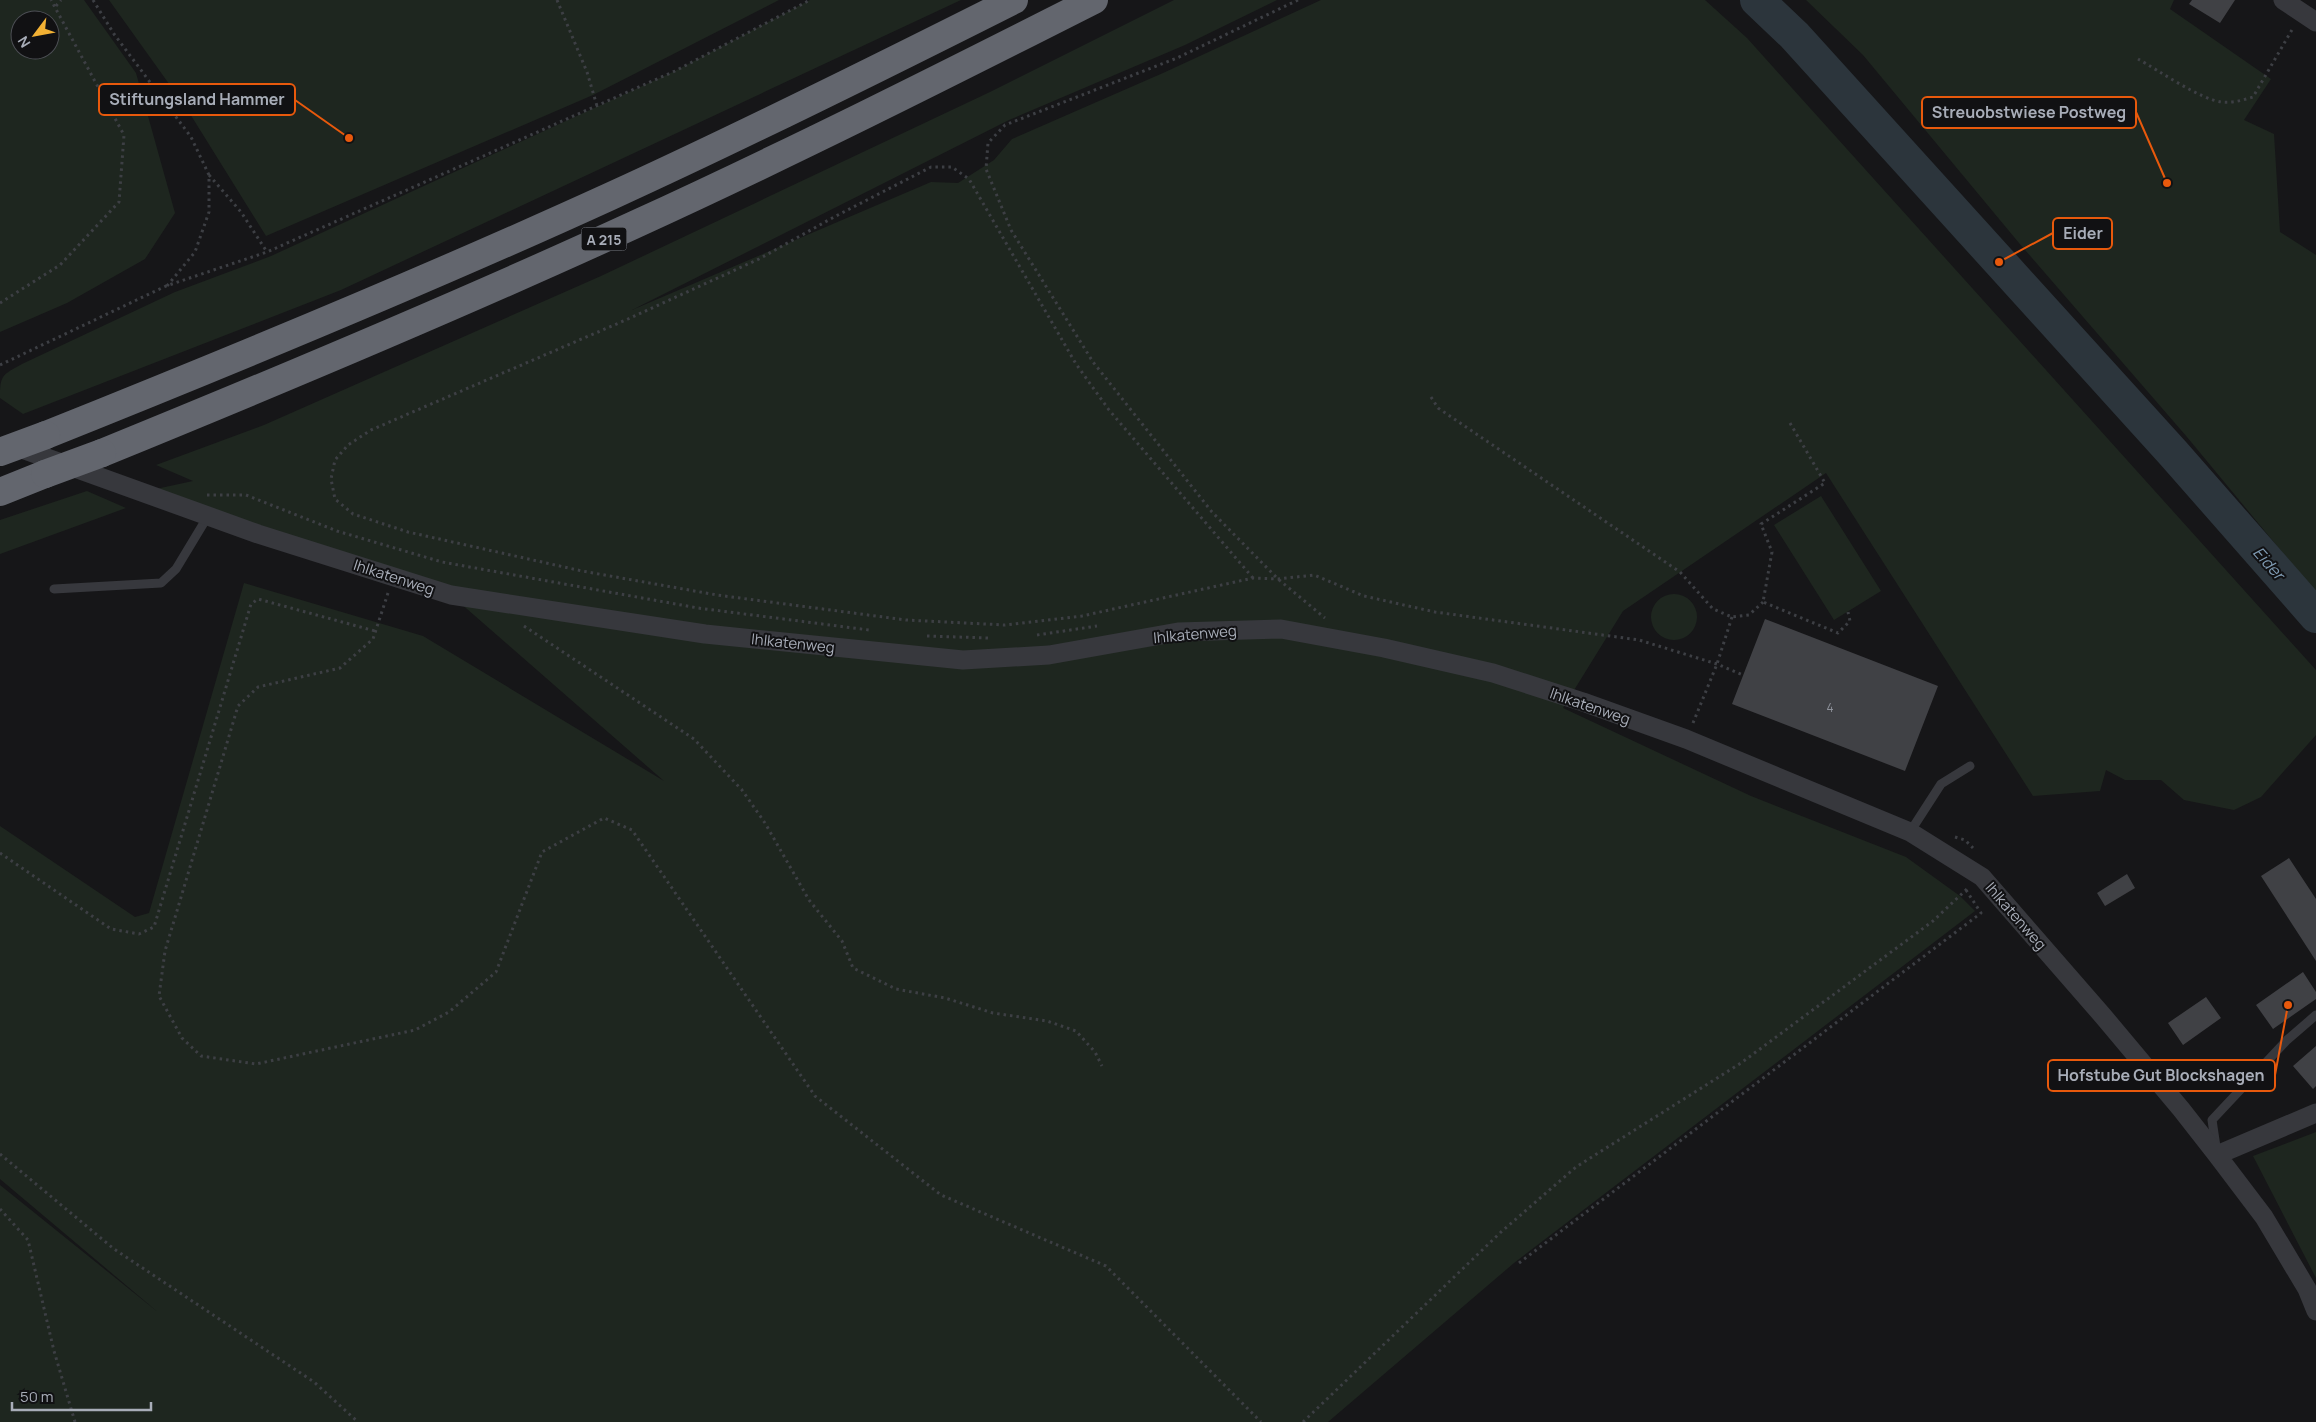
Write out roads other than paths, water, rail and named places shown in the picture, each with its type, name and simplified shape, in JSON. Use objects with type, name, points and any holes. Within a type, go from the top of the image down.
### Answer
[{"type":"highway","name":"A 215","points":[[0,452],[352,310],[602,200],[774,119],[1014,0]]},
{"type":"highway","name":"A 215","points":[[0,492],[102,453],[364,344],[636,224],[917,89],[1094,0]]},
{"type":"street","points":[[2283,0],[2309,17]]},
{"type":"street","name":"Ihlkatenweg","points":[[0,441],[258,534],[451,595],[705,634],[963,660],[1049,655],[1178,632],[1281,629],[1384,648],[1493,673],[1583,702],[1686,739],[1910,832],[1982,877],[2139,1058],[2217,1155],[2264,1217],[2306,1288],[2316,1311]]},
{"type":"street","points":[[2217,1155],[2316,1113]]},
{"type":"lane","points":[[54,589],[161,583],[176,569],[208,516]]},
{"type":"lane","points":[[1910,832],[1941,784],[1970,766]]},
{"type":"lane","points":[[2217,1155],[2212,1120],[2287,1040],[2316,1015]]},
{"type":"waterway","name":"Eider","points":[[1757,0],[1794,35],[2173,453],[2316,616]]},
{"type":"place","name":"Stiftungsland Hammer","points":[[349,138]]},
{"type":"place","name":"Streuobstwiese Postweg","points":[[2167,183]]},
{"type":"place","name":"Eider","points":[[1999,262]]},
{"type":"place","name":"Hofstube Gut Blockshagen","points":[[2288,1005]]}]
